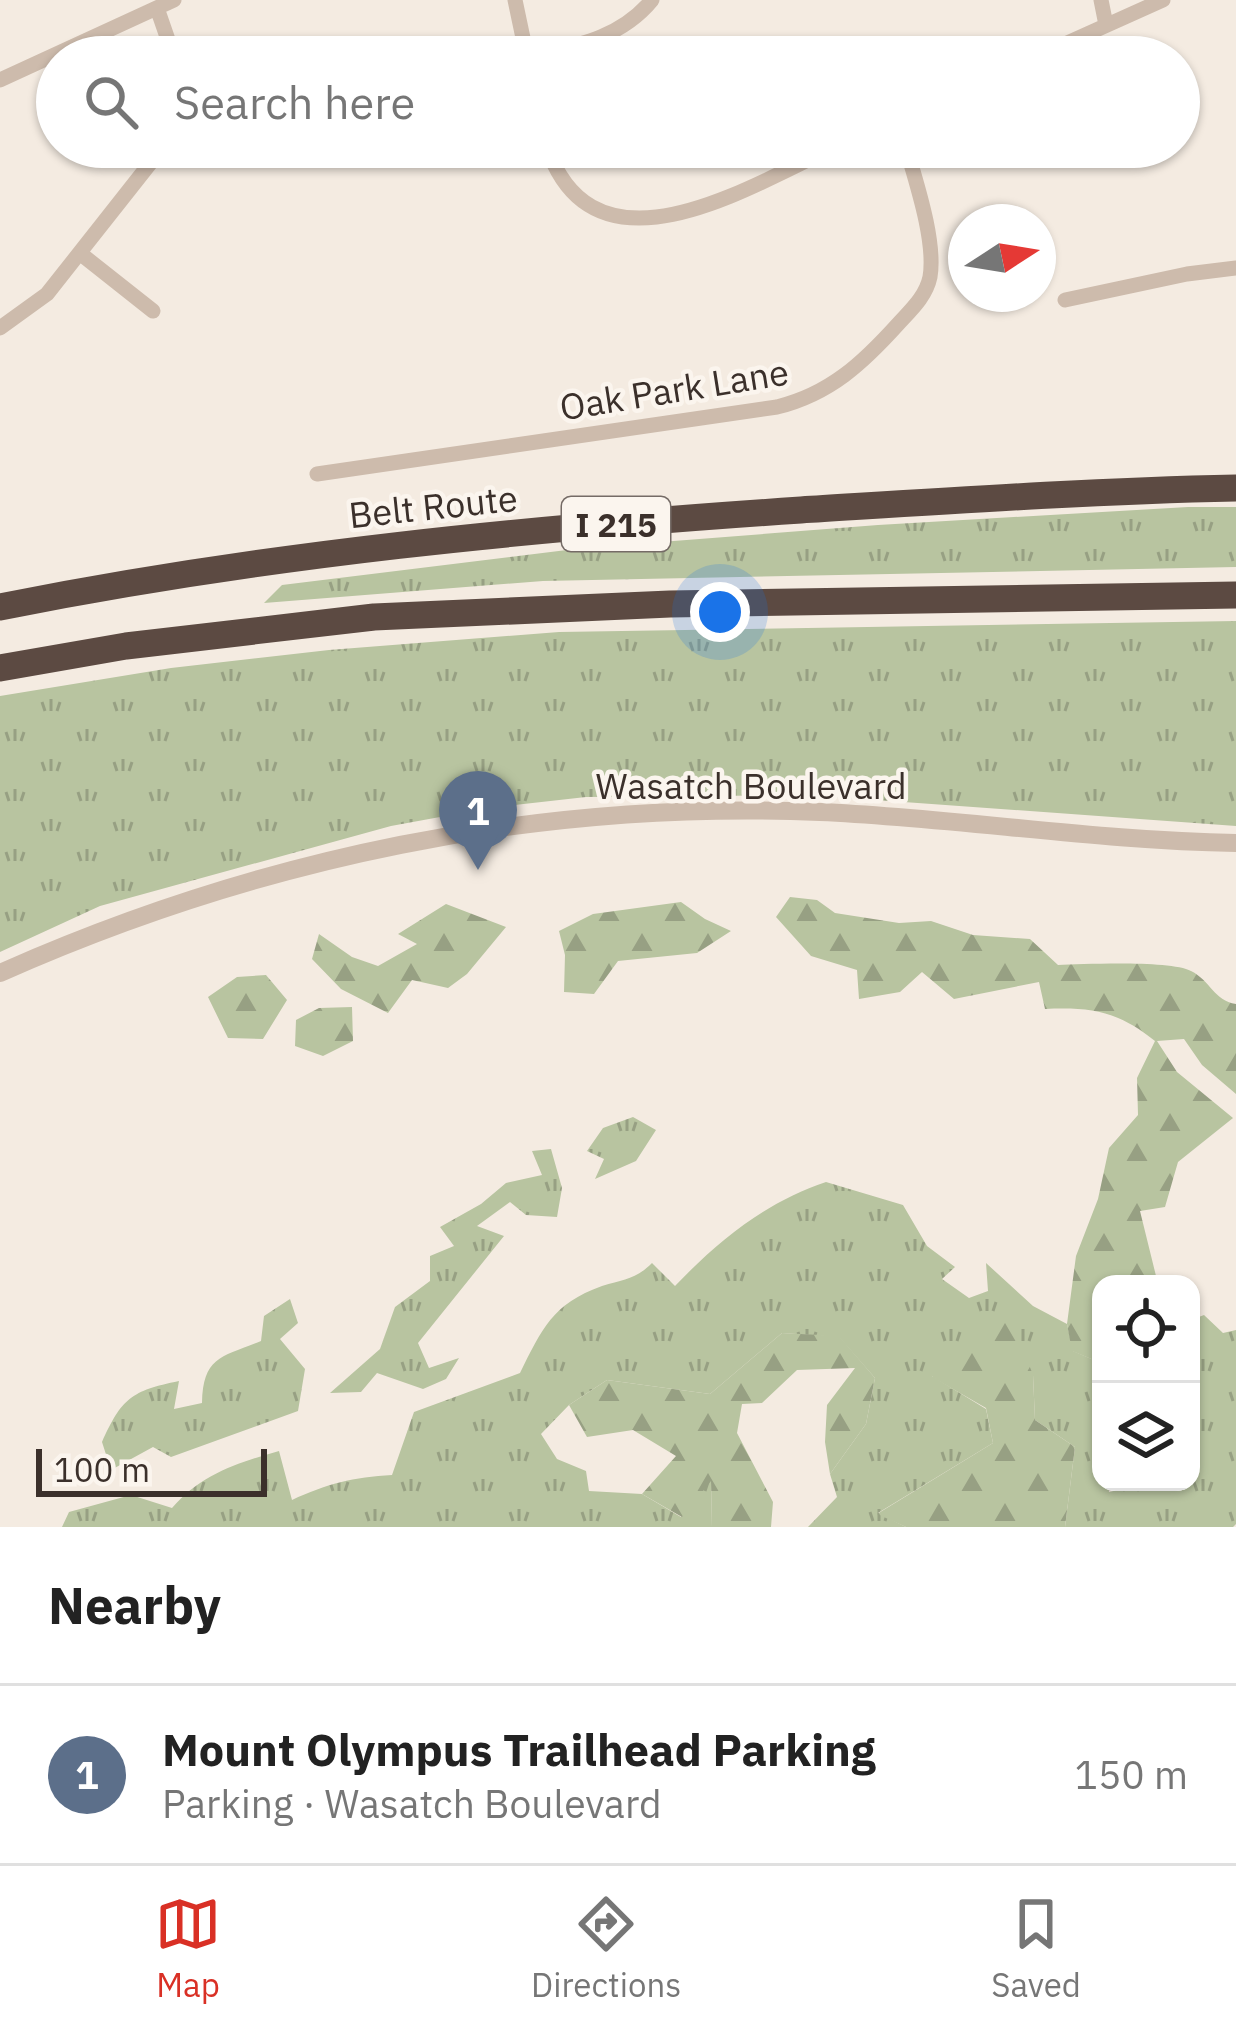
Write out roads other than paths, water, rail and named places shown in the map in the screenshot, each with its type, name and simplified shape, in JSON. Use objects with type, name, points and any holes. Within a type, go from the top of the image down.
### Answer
[{"type":"highway","name":"Belt Route","points":[[0,607],[373,546],[795,511],[1099,491],[1236,488]]},
{"type":"highway","name":"I 215","points":[[0,668],[126,646],[374,617],[670,604],[1236,595]]},
{"type":"street","points":[[96,36],[173,0]]},
{"type":"street","points":[[515,0],[523,36]]},
{"type":"street","points":[[607,36],[626,26],[652,0]]},
{"type":"street","points":[[1101,0],[1106,26]]},
{"type":"street","points":[[1083,36],[1163,0]]},
{"type":"street","points":[[157,8],[167,36]]},
{"type":"street","points":[[0,80],[36,63]]},
{"type":"street","points":[[0,328],[38,304],[147,168]]},
{"type":"street","points":[[557,168],[580,196],[618,216],[644,220],[694,210],[788,168]]},
{"type":"street","name":"Oak Park Lane","points":[[317,474],[777,407],[829,387],[872,352],[914,307],[928,283],[931,265],[912,168]]},
{"type":"street","points":[[81,254],[153,311]]},
{"type":"street","points":[[1064,300],[1236,268]]},
{"type":"street","name":"Wasatch Boulevard","points":[[0,974],[164,909],[326,860],[423,838],[553,820],[641,812],[798,811],[1236,843]]},
{"type":"place","name":"Mount Olympus Trailhead Parking","points":[[478,870]]}]
